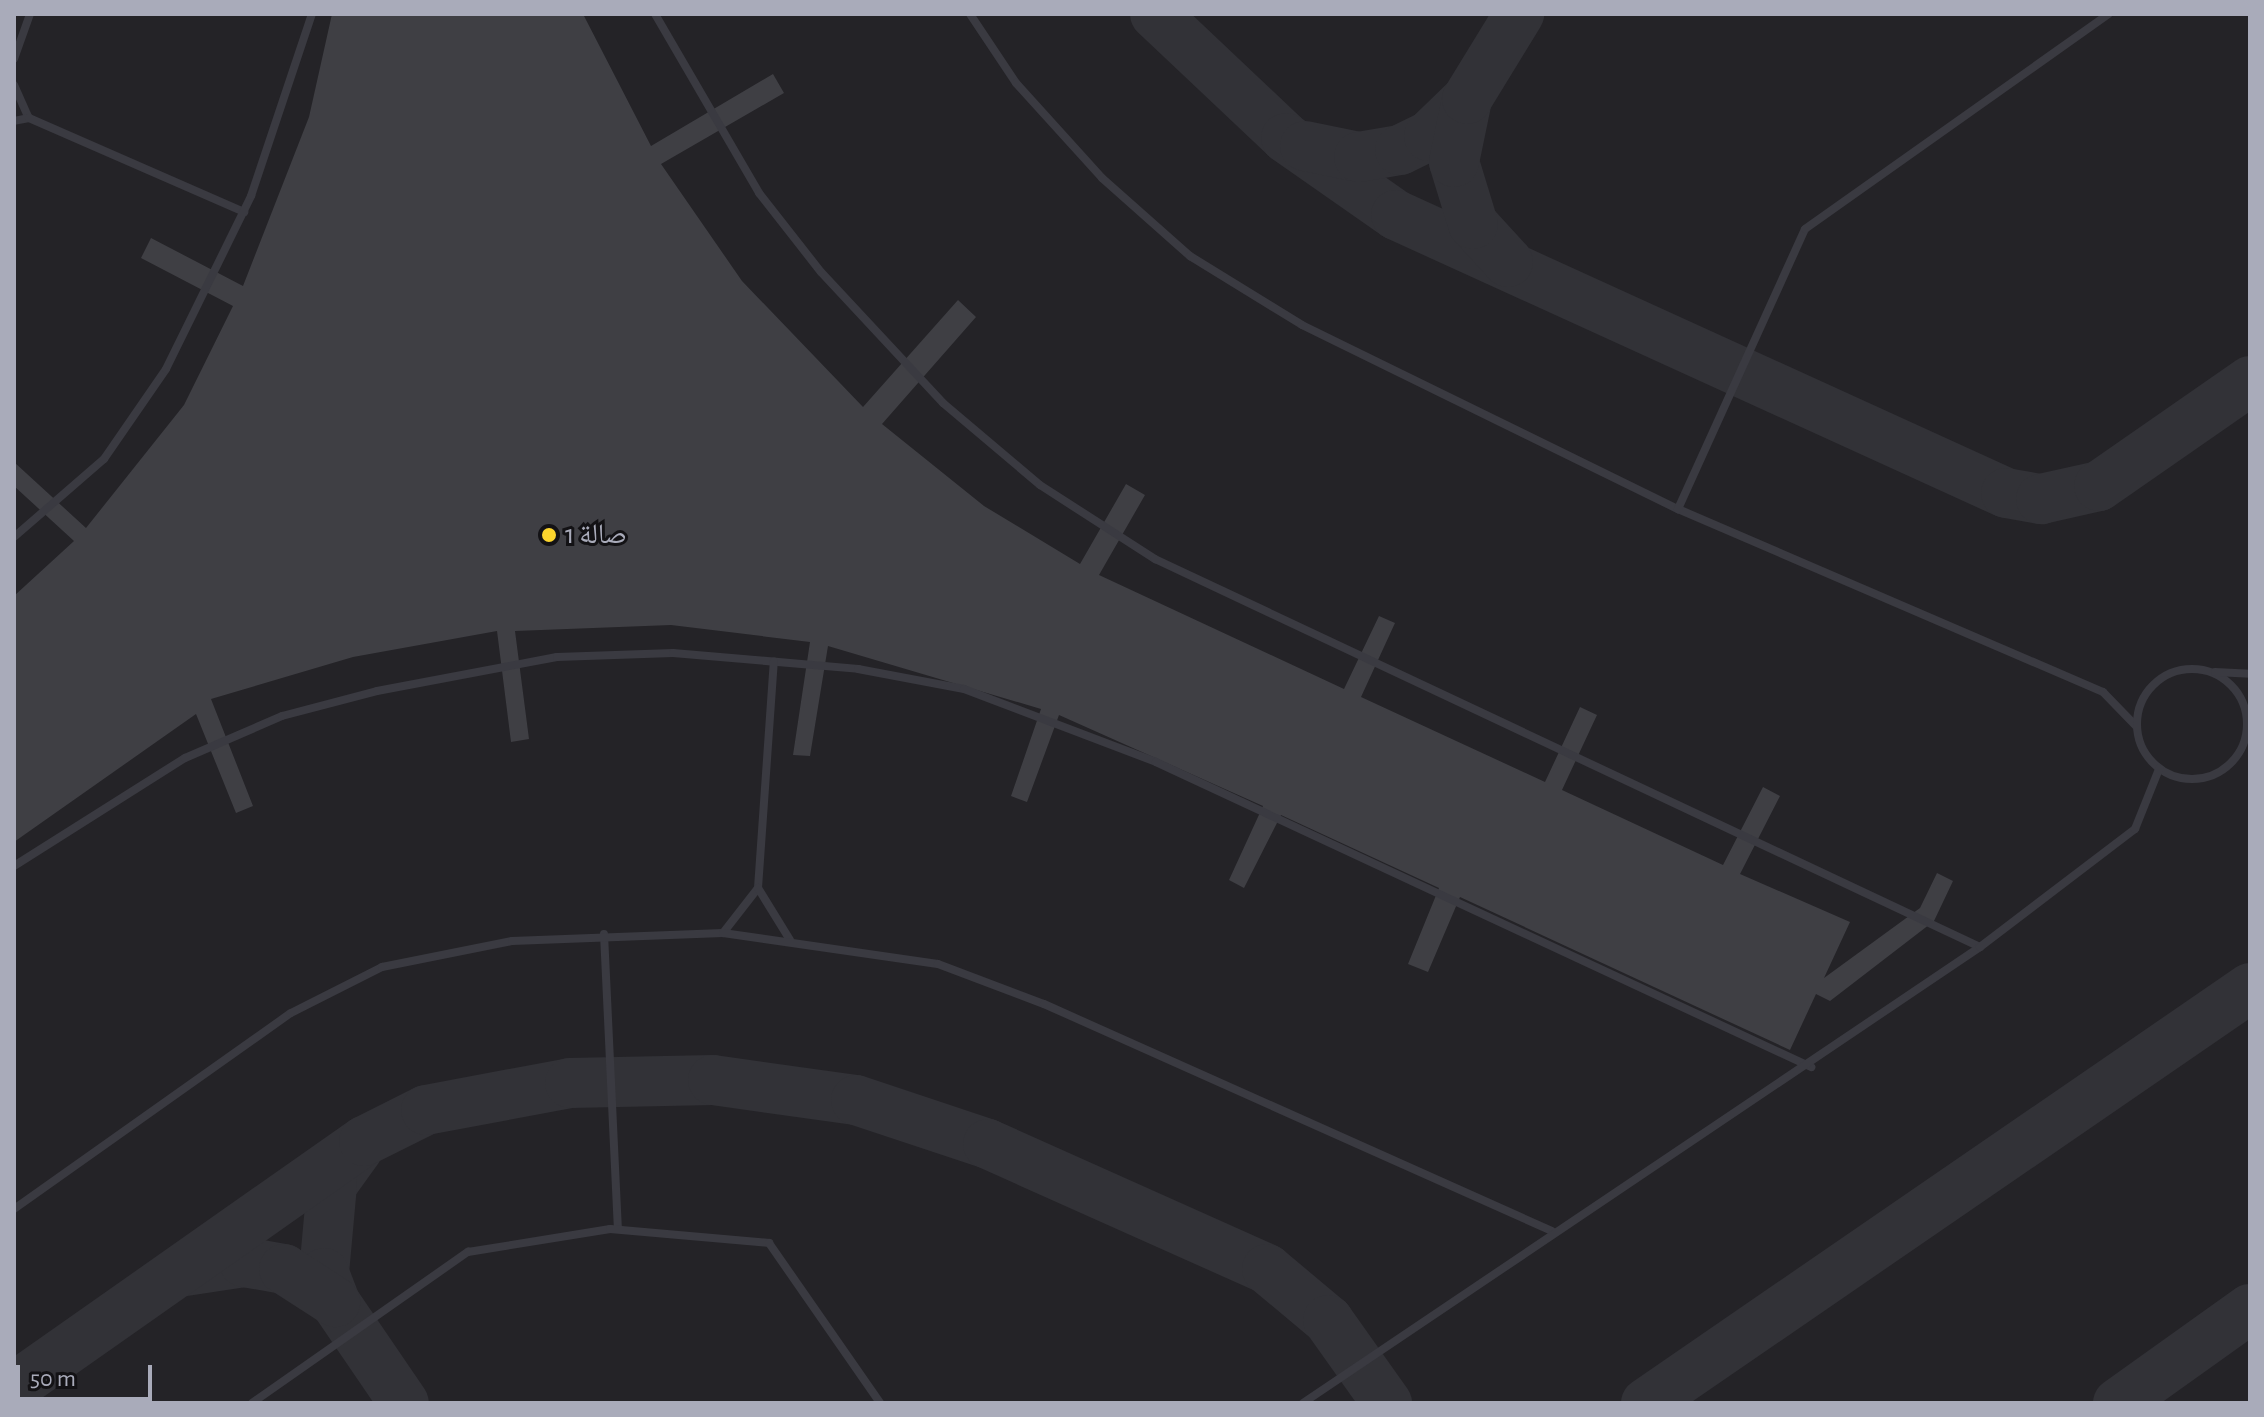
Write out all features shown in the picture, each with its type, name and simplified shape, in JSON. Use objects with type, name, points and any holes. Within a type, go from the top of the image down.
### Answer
[{"type":"lane","points":[[14,59],[30,14]]},
{"type":"lane","points":[[14,537],[104,459],[166,369],[244,212],[301,64],[312,14]]},
{"type":"lane","points":[[655,14],[759,193],[821,272],[943,403],[1040,485],[1155,559],[1980,947]]},
{"type":"lane","points":[[970,14],[1016,83],[1091,166],[1190,256],[1302,325],[1678,509],[2103,692],[2136,726],[2159,769],[2195,780],[2213,776],[2229,766],[2248,732],[2241,696],[2213,672]]},
{"type":"lane","points":[[1678,509],[1805,229],[2109,14]]},
{"type":"lane","points":[[14,85],[29,118]]},
{"type":"lane","points":[[14,121],[29,118],[244,212]]},
{"type":"lane","points":[[14,866],[185,758],[282,716],[557,657],[673,653],[774,662],[964,689],[1156,762],[1811,1067]]},
{"type":"lane","points":[[723,933],[758,888],[774,662]]},
{"type":"lane","points":[[2136,726],[2146,692],[2159,678],[2176,670],[2250,674]]},
{"type":"lane","points":[[1303,1403],[1552,1231],[1811,1067],[1980,947],[2135,829],[2159,769]]},
{"type":"lane","points":[[758,888],[790,940]]},
{"type":"lane","points":[[14,1209],[336,986],[382,967],[483,947],[604,934],[723,933],[790,940],[938,964],[1044,1004],[1552,1231]]},
{"type":"lane","points":[[604,934],[618,1229]]},
{"type":"lane","points":[[252,1403],[468,1252],[618,1229],[769,1243],[880,1403]]},
{"type":"shaded area","points":[[14,14],[2250,14],[2250,1403],[14,1403]]},
{"type":"building","name":"صالة 1","points":[[332,14],[583,14],[651,146],[773,74],[784,93],[661,164],[742,281],[863,407],[958,300],[976,317],[882,424],[984,506],[1080,564],[1126,484],[1145,495],[1099,575],[1344,689],[1379,616],[1395,623],[1361,697],[1545,782],[1580,707],[1597,715],[1562,790],[1723,865],[1763,787],[1780,796],[1740,874],[1850,922],[1824,978],[1920,908],[1937,873],[1953,881],[1934,921],[1830,1001],[1816,994],[1790,1050],[1460,897],[1428,972],[1408,964],[1439,888],[1281,815],[1244,888],[1229,880],[1263,806],[1059,715],[1027,802],[1011,796],[1041,709],[828,646],[810,756],[793,755],[810,642],[671,625],[515,631],[529,739],[511,742],[497,631],[353,657],[211,699],[253,806],[236,813],[196,714],[14,842],[14,596],[74,541],[14,486],[14,462],[86,528],[184,405],[233,306],[141,258],[151,238],[243,286],[309,117]]},
{"type":"taxiway","points":[[1155,14],[1286,138],[1396,215],[2006,493],[2041,499],[2099,486],[2250,381]]},
{"type":"taxiway","points":[[1508,262],[1473,224],[1454,162],[1467,99],[1519,14]]},
{"type":"taxiway","points":[[1305,146],[1359,157],[1400,150],[1429,136],[1467,99]]},
{"type":"taxiway","points":[[1646,1403],[2250,988]]},
{"type":"taxiway","points":[[14,1387],[364,1141],[426,1110],[570,1083],[713,1080],[856,1100],[988,1144],[1267,1269],[1328,1320],[1387,1403]]},
{"type":"taxiway","points":[[358,1149],[332,1185],[324,1273],[335,1302],[404,1403]]},
{"type":"taxiway","points":[[185,1271],[244,1262],[284,1269],[335,1302]]},
{"type":"taxiway","points":[[2118,1403],[2250,1309]]},
{"type":"place","name":"صالة 1","points":[[549,535]]}]
